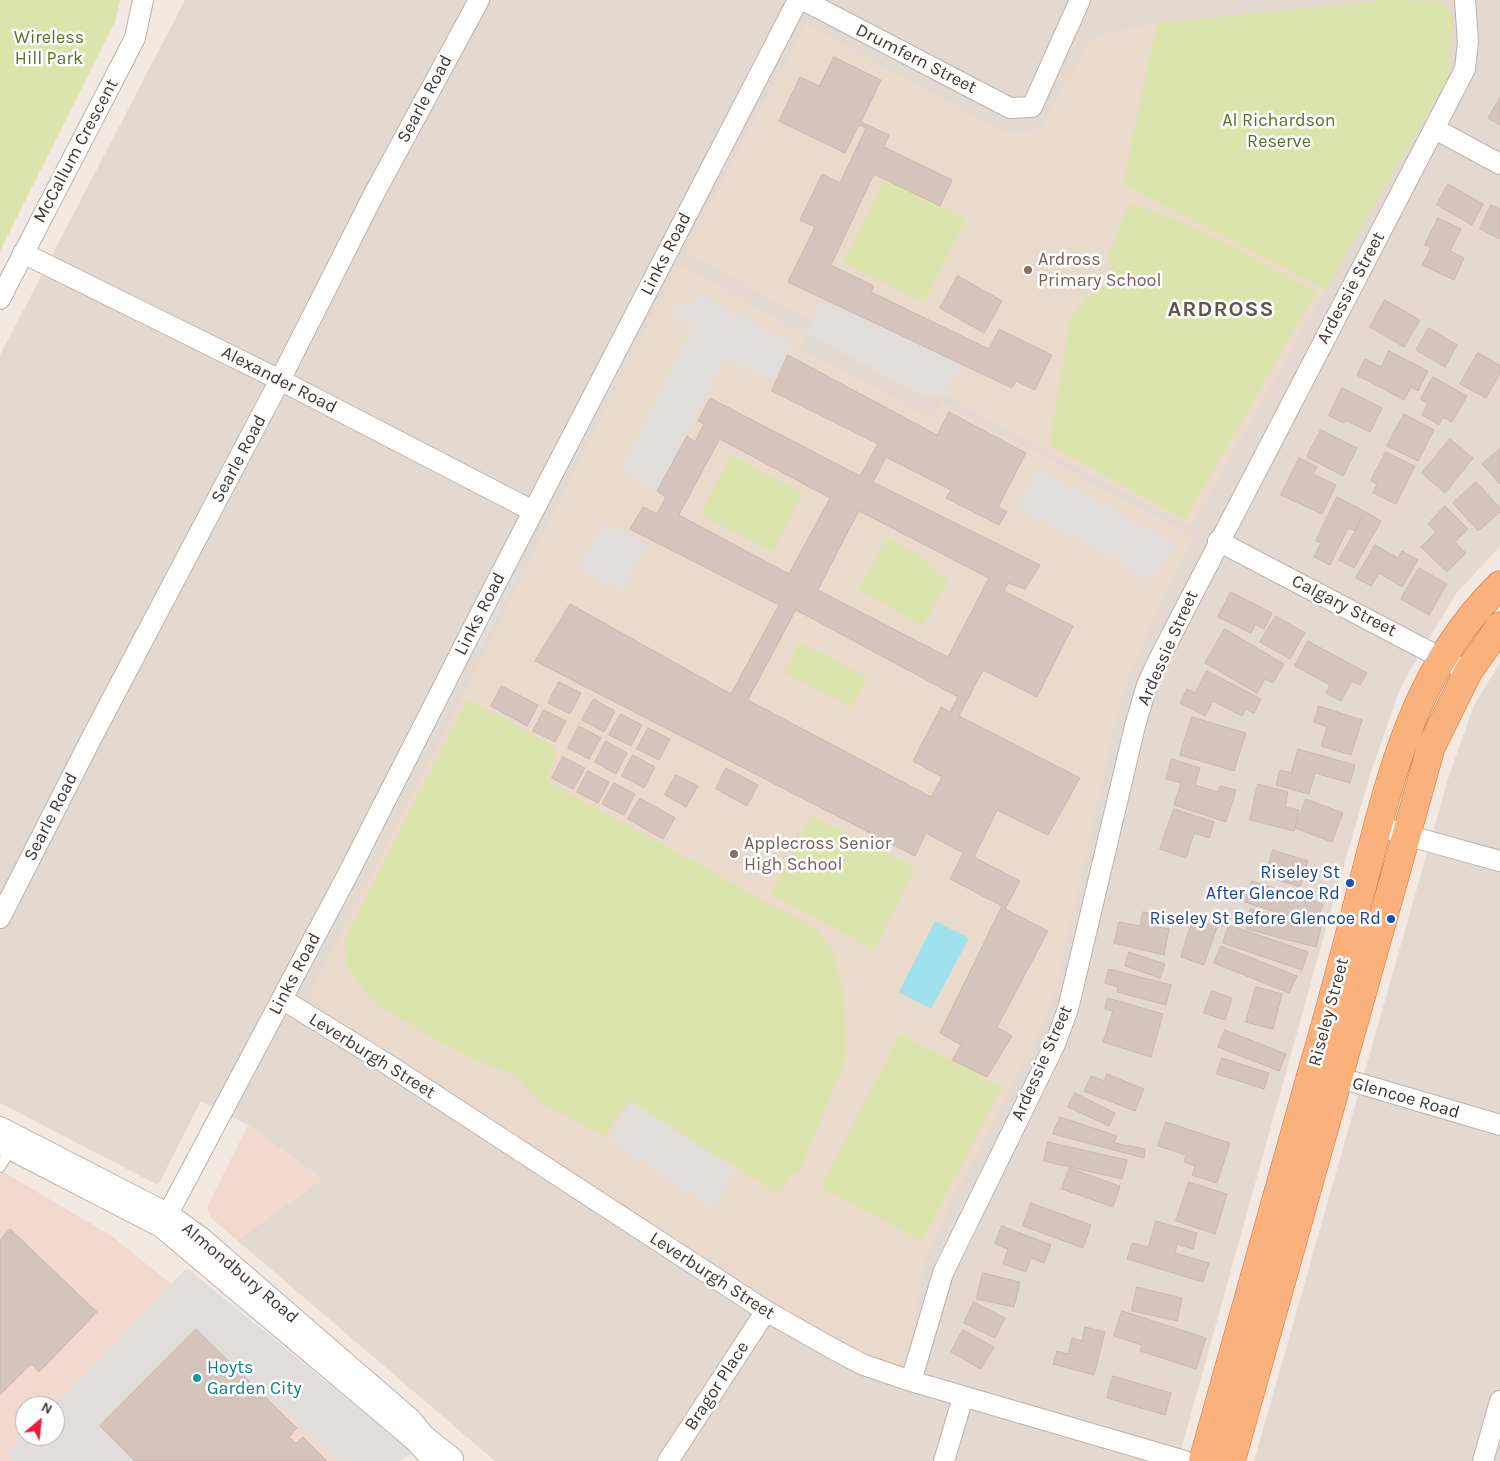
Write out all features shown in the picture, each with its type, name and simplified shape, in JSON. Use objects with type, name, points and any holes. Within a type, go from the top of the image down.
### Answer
[{"type":"highway","name":"Riseley Street","points":[[1231,1461],[1326,1074],[1378,823],[1402,741],[1422,694],[1443,658],[1478,607],[1500,585]]},
{"type":"highway","name":"Riseley Street","points":[[1203,1461],[1326,1074],[1405,835],[1431,747],[1468,672],[1500,626]]},
{"type":"street","name":"McCallum Crescent","points":[[0,299],[135,38],[142,0]]},
{"type":"street","name":"Searle Road","points":[[0,918],[91,739],[280,380],[374,194],[479,0]]},
{"type":"street","name":"Links Road","points":[[165,1220],[282,999],[798,0]]},
{"type":"street","name":"Drumfern Street","points":[[803,0],[1010,108],[1032,107],[1080,0]]},
{"type":"street","name":"Ardessie Street","points":[[911,1381],[943,1273],[1062,1029],[1140,705],[1160,657],[1218,541],[1465,69],[1468,42],[1465,0]]},
{"type":"street","points":[[1435,129],[1500,164]]},
{"type":"street","name":"Alexander Road","points":[[23,253],[280,380],[533,511]]},
{"type":"street","name":"Calgary Street","points":[[1218,541],[1468,672]]},
{"type":"street","points":[[1378,823],[1405,835],[1500,861]]},
{"type":"street","name":"Leverburgh Street","points":[[282,999],[384,1062],[766,1311],[864,1365],[963,1397],[1185,1461]]},
{"type":"street","name":"Glencoe Road","points":[[1326,1074],[1500,1125]]},
{"type":"street","name":"Almondbury Road","points":[[7,1139],[165,1220],[209,1245],[411,1419],[424,1435],[456,1460]]},
{"type":"street","name":"Almondbury Road","points":[[165,1220],[415,1441],[433,1461]]},
{"type":"street","name":"Bragor Place","points":[[668,1461],[766,1311]]},
{"type":"street","points":[[944,1461],[963,1397]]},
{"type":"street","points":[[1483,1461],[1500,1401]]},
{"type":"lane","points":[[0,1167],[7,1139]]},
{"type":"shaded area","points":[[185,0],[1500,0],[1500,547],[1457,592],[1406,677],[1398,694],[1370,775],[1333,903],[1178,1461],[495,1461],[237,1240],[322,1179],[248,1125],[201,1101],[158,1185],[0,1103],[0,355]]},
{"type":"shaded area","name":"Ardross Primary School","points":[[1385,0],[1444,1],[1453,20],[1443,82],[1191,527],[1023,439],[685,251],[805,24],[1000,130],[1025,134],[1040,128],[1093,36],[1157,23]]},
{"type":"shaded area","name":"Applecross Senior High School","points":[[678,263],[806,336],[800,348],[934,420],[942,402],[1193,537],[1163,596],[1122,695],[1054,995],[1032,1049],[952,1199],[924,1264],[909,1349],[898,1364],[883,1368],[864,1365],[320,1014],[310,994],[455,713]]},
{"type":"shaded area","points":[[698,295],[792,343],[772,380],[726,358],[657,491],[620,472],[694,326],[672,315],[679,300],[690,305]]},
{"type":"shaded area","points":[[828,299],[962,364],[952,384],[931,400],[805,333],[817,307]]},
{"type":"shaded area","points":[[634,329],[635,345],[571,467],[555,478]]},
{"type":"shaded area","points":[[1038,470],[1174,543],[1154,581],[1018,508]]},
{"type":"shaded area","points":[[603,522],[646,544],[622,591],[579,568]]},
{"type":"shaded area","points":[[520,553],[522,568],[477,655],[464,660]]},
{"type":"shaded area","points":[[1500,663],[1500,1461],[1254,1461],[1448,779],[1474,705]]},
{"type":"shaded area","points":[[462,665],[466,675],[422,760],[409,766]]},
{"type":"shaded area","points":[[399,788],[400,801],[323,950],[309,958]]},
{"type":"shaded area","points":[[631,1102],[735,1170],[711,1207],[607,1139]]},
{"type":"shaded area","points":[[1020,1109],[919,1340],[914,1333],[940,1248],[1010,1113]]},
{"type":"shaded area","points":[[248,1125],[322,1179],[237,1240],[210,1217],[207,1207]]},
{"type":"shaded area","points":[[0,1170],[112,1236],[388,1461],[0,1461]]},
{"type":"shaded area","points":[[187,1268],[413,1453],[400,1461],[336,1461],[196,1329],[100,1426],[135,1461],[13,1461],[6,1454],[15,1445],[65,1446],[65,1396],[63,1396]]},
{"type":"green space","name":"Wireless Hill Park","points":[[0,0],[120,0],[115,22],[0,251]]},
{"type":"green space","name":"Al Richardson Reserve","points":[[1385,0],[1444,1],[1453,20],[1448,78],[1325,290],[1123,184],[1157,23]]},
{"type":"green space","points":[[884,179],[966,219],[924,303],[843,263]]},
{"type":"green space","points":[[1129,204],[1202,231],[1316,292],[1185,520],[1049,445],[1071,316],[1088,296],[1116,280],[1108,257]]},
{"type":"green space","points":[[730,455],[802,493],[773,551],[700,514]]},
{"type":"green space","points":[[887,538],[927,560],[932,570],[948,580],[922,626],[858,589]]},
{"type":"green space","points":[[800,642],[867,678],[851,707],[784,672]]},
{"type":"green space","points":[[467,699],[558,748],[547,781],[820,931],[833,953],[844,995],[845,1061],[799,1172],[790,1177],[778,1194],[629,1100],[604,1137],[540,1102],[513,1074],[482,1063],[425,1034],[373,1002],[347,966],[344,939]]},
{"type":"green space","points":[[811,815],[915,868],[874,949],[770,895]]},
{"type":"green space","points":[[900,1034],[1002,1087],[922,1241],[821,1188]]},
{"type":"water","points":[[935,921],[969,938],[931,1009],[899,992]]},
{"type":"building","points":[[834,57],[881,80],[861,122],[889,135],[884,147],[952,180],[940,206],[874,174],[831,265],[874,286],[871,292],[989,349],[999,329],[1052,355],[1035,390],[1016,381],[1012,388],[788,282],[815,227],[800,220],[822,174],[840,183],[866,128],[859,125],[845,153],[779,121],[800,77],[819,86]]},
{"type":"building","points":[[1500,98],[1500,125],[1488,118]]},
{"type":"building","points":[[1448,184],[1483,204],[1472,225],[1437,205]]},
{"type":"building","points":[[1491,205],[1500,209],[1500,239],[1480,229]]},
{"type":"building","points":[[1438,218],[1461,229],[1450,251],[1464,258],[1454,280],[1422,265],[1431,248],[1425,245]]},
{"type":"building","points":[[958,276],[1002,301],[984,333],[940,308]]},
{"type":"building","points":[[1385,300],[1420,320],[1404,347],[1370,327]]},
{"type":"building","points":[[1429,328],[1457,345],[1445,367],[1416,350]]},
{"type":"building","points":[[1389,351],[1428,371],[1418,391],[1411,387],[1404,400],[1357,375],[1365,359],[1381,367]]},
{"type":"building","points":[[1478,353],[1500,365],[1500,373],[1486,398],[1460,384]]},
{"type":"building","points":[[788,355],[937,435],[949,412],[1026,453],[998,507],[1007,512],[999,525],[946,498],[951,490],[886,457],[873,482],[1040,565],[1025,589],[1008,583],[1004,591],[1073,626],[1037,697],[983,670],[959,716],[1080,778],[1048,835],[997,810],[974,857],[1020,881],[1005,909],[1048,931],[997,1027],[1012,1036],[987,1077],[952,1060],[961,1045],[940,1033],[1002,906],[950,879],[963,853],[926,833],[915,856],[535,661],[570,604],[731,694],[779,605],[630,529],[643,507],[657,514],[666,497],[657,491],[687,436],[695,442],[704,424],[698,421],[710,398],[860,476],[878,444],[772,391]],"holes":[[[720,439],[830,498],[789,574],[679,515]],[[859,511],[989,578],[948,657],[818,590]],[[796,610],[958,697],[950,712],[941,707],[913,761],[942,777],[931,797],[748,700]]]},
{"type":"building","points":[[1433,377],[1467,396],[1452,422],[1443,417],[1439,425],[1422,415],[1428,403],[1421,399]]},
{"type":"building","points":[[1342,388],[1382,408],[1370,432],[1346,420],[1344,423],[1329,416]]},
{"type":"building","points":[[1404,414],[1434,430],[1418,461],[1387,446]]},
{"type":"building","points":[[1321,430],[1357,448],[1343,476],[1307,457]]},
{"type":"building","points":[[1450,439],[1473,458],[1445,493],[1422,473]]},
{"type":"building","points":[[1500,449],[1500,484],[1482,464]]},
{"type":"building","points":[[1386,452],[1415,466],[1396,504],[1373,493],[1377,484],[1371,481]]},
{"type":"building","points":[[1299,458],[1317,467],[1313,474],[1336,485],[1322,514],[1281,495]]},
{"type":"building","points":[[1476,482],[1500,508],[1500,512],[1478,531],[1453,503]]},
{"type":"building","points":[[1337,497],[1364,511],[1355,531],[1348,528],[1330,565],[1314,557],[1321,543],[1316,541]]},
{"type":"building","points":[[1445,506],[1468,529],[1455,542],[1466,553],[1447,572],[1421,547],[1436,532],[1428,524]]},
{"type":"building","points":[[1366,512],[1381,521],[1354,568],[1339,560]]},
{"type":"building","points":[[1375,545],[1398,558],[1402,551],[1418,560],[1402,587],[1379,573],[1371,586],[1356,578]]},
{"type":"building","points":[[1419,568],[1447,584],[1429,615],[1401,599]]},
{"type":"building","points":[[1231,592],[1272,613],[1264,629],[1255,624],[1251,633],[1218,617]]},
{"type":"building","points":[[1276,616],[1305,633],[1290,659],[1260,642]]},
{"type":"building","points":[[1225,629],[1284,664],[1273,683],[1265,679],[1257,693],[1205,663]]},
{"type":"building","points":[[1308,641],[1367,673],[1360,685],[1352,681],[1341,701],[1326,693],[1330,685],[1295,666]]},
{"type":"building","points":[[1207,671],[1261,699],[1254,713],[1246,709],[1242,716],[1213,701],[1205,716],[1180,703],[1187,689],[1195,693]]},
{"type":"building","points":[[559,682],[581,693],[570,714],[548,703]]},
{"type":"building","points":[[502,686],[538,705],[527,726],[491,706]]},
{"type":"building","points":[[594,699],[615,711],[604,732],[582,720]]},
{"type":"building","points":[[1319,706],[1362,720],[1351,755],[1321,746],[1327,727],[1314,722]]},
{"type":"building","points":[[544,710],[566,721],[555,742],[533,731]]},
{"type":"building","points":[[621,714],[642,725],[631,746],[609,735]]},
{"type":"building","points":[[1192,717],[1246,733],[1234,771],[1180,755]]},
{"type":"building","points":[[579,726],[601,738],[589,759],[568,748]]},
{"type":"building","points":[[648,728],[670,739],[659,760],[637,749]]},
{"type":"building","points":[[606,741],[627,753],[616,774],[595,762]]},
{"type":"building","points":[[1298,749],[1355,765],[1350,783],[1315,773],[1309,794],[1276,785],[1280,770],[1291,773]]},
{"type":"building","points":[[633,755],[655,767],[644,788],[622,776]]},
{"type":"building","points":[[563,757],[585,768],[573,789],[552,778]]},
{"type":"building","points":[[1172,759],[1200,768],[1195,785],[1218,792],[1220,786],[1236,790],[1226,822],[1174,805],[1181,783],[1166,779]]},
{"type":"building","points":[[726,768],[758,785],[747,806],[716,789]]},
{"type":"building","points":[[588,771],[609,782],[598,803],[577,792]]},
{"type":"building","points":[[676,775],[698,786],[686,807],[665,795]]},
{"type":"building","points":[[614,783],[635,794],[624,815],[602,804]]},
{"type":"building","points":[[1258,784],[1288,792],[1285,807],[1299,810],[1294,831],[1250,820]]},
{"type":"building","points":[[640,798],[675,818],[663,839],[628,819]]},
{"type":"building","points":[[1306,799],[1343,813],[1332,842],[1295,828]]},
{"type":"building","points":[[1174,809],[1214,822],[1209,838],[1194,833],[1186,858],[1160,849]]},
{"type":"building","points":[[1273,850],[1308,861],[1300,887],[1265,876]]},
{"type":"building","points":[[1252,881],[1323,904],[1316,925],[1245,902]]},
{"type":"building","points":[[1251,909],[1321,927],[1316,947],[1246,929]]},
{"type":"building","points":[[1143,912],[1158,915],[1155,926],[1169,929],[1164,955],[1114,943],[1119,922],[1140,926]]},
{"type":"building","points":[[1193,919],[1217,927],[1204,965],[1181,957]]},
{"type":"building","points":[[1229,925],[1308,952],[1302,970],[1223,943]]},
{"type":"building","points":[[1221,946],[1297,976],[1289,993],[1214,963]]},
{"type":"building","points":[[1129,952],[1165,964],[1160,978],[1125,966]]},
{"type":"building","points":[[1109,969],[1171,985],[1166,1005],[1117,992],[1118,987],[1105,983]]},
{"type":"building","points":[[1256,987],[1282,994],[1273,1029],[1246,1022]]},
{"type":"building","points":[[1212,991],[1232,998],[1225,1020],[1204,1013]]},
{"type":"building","points":[[1108,998],[1163,1014],[1151,1057],[1103,1042],[1113,1011],[1105,1009]]},
{"type":"building","points":[[1225,1030],[1286,1054],[1279,1071],[1218,1047]]},
{"type":"building","points":[[1222,1058],[1269,1073],[1264,1089],[1217,1074]]},
{"type":"building","points":[[1107,1074],[1144,1089],[1135,1111],[1084,1091],[1091,1076],[1104,1081]]},
{"type":"building","points":[[1075,1093],[1115,1113],[1109,1126],[1068,1107]]},
{"type":"building","points":[[1060,1117],[1117,1136],[1114,1143],[1145,1149],[1144,1158],[1053,1134]]},
{"type":"building","points":[[1166,1122],[1230,1143],[1217,1183],[1192,1175],[1195,1166],[1184,1162],[1186,1155],[1158,1146]]},
{"type":"building","points":[[1048,1142],[1127,1160],[1122,1179],[1044,1161]]},
{"type":"building","points":[[1069,1168],[1120,1186],[1113,1207],[1062,1189]]},
{"type":"building","points":[[1189,1182],[1227,1194],[1215,1234],[1176,1221]]},
{"type":"building","points":[[1031,1203],[1091,1225],[1083,1248],[1023,1226]]},
{"type":"building","points":[[1156,1221],[1197,1233],[1193,1249],[1177,1244],[1175,1253],[1209,1263],[1203,1282],[1127,1259],[1132,1243],[1148,1247]]},
{"type":"building","points":[[1002,1226],[1051,1245],[1044,1263],[1031,1258],[1026,1272],[1003,1264],[1008,1249],[995,1244]]},
{"type":"building","points":[[10,1229],[97,1312],[39,1372],[31,1364],[0,1395],[0,1240]]},
{"type":"building","points":[[983,1273],[1020,1282],[1014,1307],[977,1299]]},
{"type":"building","points":[[1137,1287],[1182,1298],[1177,1321],[1132,1311]]},
{"type":"building","points":[[974,1302],[1005,1318],[995,1338],[964,1323]]},
{"type":"building","points":[[1122,1311],[1206,1338],[1196,1369],[1140,1351],[1142,1345],[1114,1336]]},
{"type":"building","points":[[1085,1327],[1105,1332],[1094,1375],[1053,1364],[1057,1351],[1068,1354],[1072,1338],[1082,1341]]},
{"type":"building","name":"Hoyts Garden City","points":[[196,1329],[297,1428],[289,1437],[296,1443],[303,1437],[327,1461],[135,1461],[100,1426]]},
{"type":"building","points":[[963,1330],[994,1347],[981,1369],[951,1352]]},
{"type":"building","points":[[1113,1376],[1171,1393],[1165,1415],[1107,1398]]},
{"type":"place","name":"Ardross Primary School","points":[[1028,270]]},
{"type":"place","name":"Applecross Senior High School","points":[[734,854]]},
{"type":"place","name":"Riseley St After Glencoe Rd","points":[[1350,883]]},
{"type":"place","name":"Riseley St Before Glencoe Rd","points":[[1391,919]]},
{"type":"place","name":"Hoyts Garden City","points":[[197,1378]]},
{"type":"district","name":"ARDROSS","points":[[1221,310]]}]
